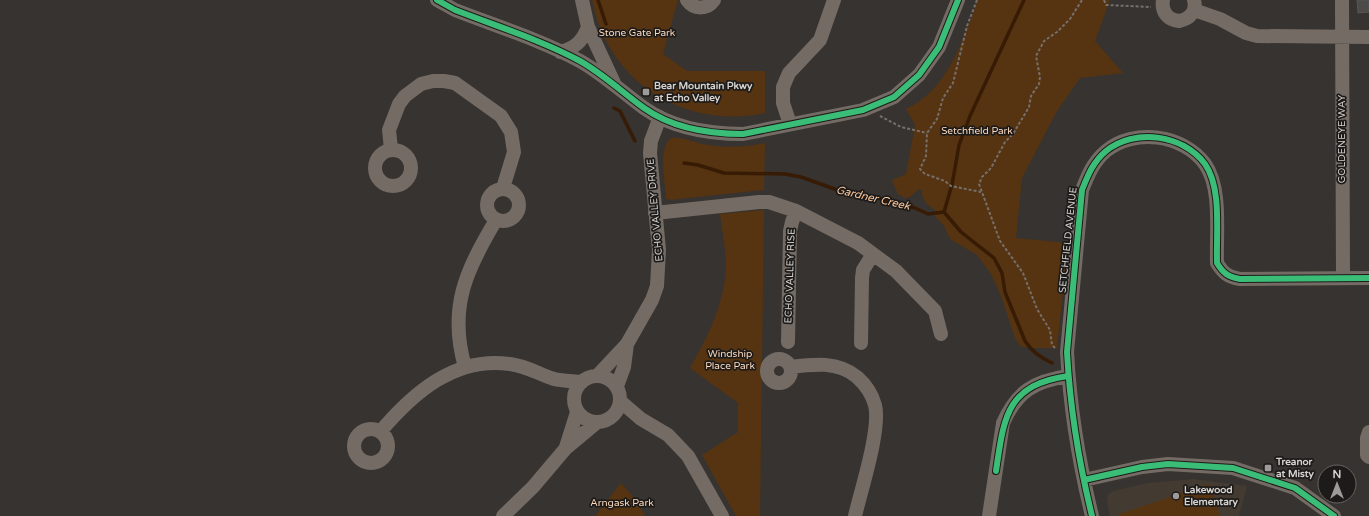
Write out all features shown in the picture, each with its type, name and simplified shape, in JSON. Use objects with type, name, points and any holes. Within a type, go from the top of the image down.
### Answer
[{"type":"street","points":[[437,0],[455,10],[579,61],[614,83],[626,94],[660,117],[687,127],[724,134],[743,134],[869,108],[894,97],[919,76],[939,47],[958,0]]},
{"type":"street","points":[[582,0],[588,27],[614,83]]},
{"type":"street","points":[[687,0],[694,6],[700,8],[707,7],[714,0]]},
{"type":"street","points":[[790,124],[783,103],[783,87],[790,74],[820,40],[834,0]]},
{"type":"street","name":"GOLDENEYE WAY","points":[[1342,0],[1342,278]]},
{"type":"street","points":[[1162,3],[1167,17],[1173,20],[1186,20],[1194,5],[1246,33],[1257,36],[1369,37]]},
{"type":"street","points":[[560,52],[572,49],[578,44],[588,27]]},
{"type":"street","points":[[390,149],[389,130],[399,104],[405,96],[421,84],[433,81],[455,83],[501,116],[511,132],[514,152],[503,188]]},
{"type":"street","name":"ECHO VALLEY DRIVE","points":[[597,376],[628,344],[652,300],[657,286],[659,250],[650,153],[651,141],[660,117]]},
{"type":"street","name":"SETCHFIELD AVENUE","points":[[1092,516],[1084,480],[1068,376],[1067,352],[1082,190],[1091,168],[1106,151],[1129,139],[1157,136],[1184,145],[1205,163],[1216,189],[1217,263],[1222,272],[1230,278],[1240,280],[1369,278]]},
{"type":"street","points":[[503,188],[515,193],[519,205],[514,217],[508,220],[496,220],[491,215],[487,204],[491,193],[503,188]]},
{"type":"street","points":[[655,213],[759,202],[769,202],[796,211],[858,243],[896,272],[935,311],[941,334]]},
{"type":"street","name":"ECHO VALLEY RISE","points":[[788,342],[790,231],[796,211]]},
{"type":"street","points":[[465,367],[457,330],[461,293],[467,276],[496,220]]},
{"type":"street","points":[[861,343],[863,270],[873,254]]},
{"type":"street","name":"ECHO VALLEY DRIVE","points":[[617,386],[624,367],[628,344]]},
{"type":"street","points":[[380,432],[393,417],[430,384],[447,374],[465,367],[490,363],[510,364],[530,368],[555,379],[582,382]]},
{"type":"street","points":[[790,367],[826,364],[842,368],[864,383],[872,394],[876,406],[875,433],[855,516]]},
{"type":"street","points":[[566,448],[577,412],[574,398],[576,390],[582,382],[597,376],[608,379],[617,386],[620,401],[613,417]]},
{"type":"street","points":[[989,516],[1003,423],[1009,410],[1026,390],[1050,378],[1068,376]]},
{"type":"street","points":[[555,379],[574,398]]},
{"type":"street","points":[[620,401],[641,419],[668,435],[688,456],[722,516]]},
{"type":"street","points":[[577,412],[585,419],[596,422]]},
{"type":"street","points":[[503,516],[533,487],[566,448],[596,422],[613,417],[641,419]]},
{"type":"street","points":[[1369,432],[1366,438],[1367,455],[1369,457]]},
{"type":"street","points":[[1084,480],[1142,467],[1168,464],[1233,468],[1294,488],[1334,516]]},
{"type":"path","points":[[977,0],[967,26],[955,77],[943,98],[937,119],[927,133],[926,156],[920,169],[921,171],[945,181],[951,186],[981,192]]},
{"type":"path","points":[[1057,350],[1052,345],[1050,330],[1037,309],[1023,274],[1000,241],[989,214],[985,196],[981,192],[979,184],[982,177],[991,168],[1005,142],[1013,134],[1029,107],[1031,96],[1039,84],[1040,76],[1036,56],[1044,41],[1058,32],[1070,19],[1082,0]]},
{"type":"path","points":[[1104,0],[1106,5],[1155,7],[1162,3]]},
{"type":"path","points":[[869,108],[883,119],[901,127],[927,133]]},
{"type":"shaded area","name":"Lakewood Elementary","points":[[1193,479],[1247,486],[1239,516],[1110,516],[1107,502],[1108,494],[1113,491],[1147,483]]},
{"type":"green space","name":"Stone Gate Park","points":[[592,0],[678,0],[663,54],[687,71],[765,71],[765,113],[735,116],[706,114],[679,106],[654,94],[632,76],[614,55],[601,29]]},
{"type":"green space","name":"Setchfield Park","points":[[978,0],[1110,0],[1095,41],[1123,73],[1080,78],[1057,111],[1022,178],[1016,238],[1068,243],[1057,348],[1029,348],[1020,346],[1015,338],[1001,296],[991,274],[977,255],[950,239],[944,226],[935,216],[935,210],[927,204],[924,199],[922,190],[919,189],[910,197],[905,198],[898,194],[892,181],[906,174],[915,125],[906,109],[921,100],[933,89],[943,76],[960,47]]},
{"type":"green space","points":[[671,138],[680,138],[722,147],[765,143],[764,190],[669,200],[666,198],[663,157],[667,143]]},
{"type":"green space","name":"Windship Place Park","points":[[764,210],[760,516],[736,516],[702,455],[738,432],[738,403],[690,368],[714,320],[725,281],[725,247],[720,214]]},
{"type":"green space","name":"Arngask Park","points":[[621,483],[635,499],[645,516],[595,516]]},
{"type":"green space","points":[[1209,484],[1220,516],[1120,516],[1119,514]]},
{"type":"building","points":[[1357,0],[1369,0],[1369,12],[1358,13]]},
{"type":"waterway","name":"Gardner Creek","points":[[598,0],[606,24]]},
{"type":"waterway","points":[[952,185],[959,145],[970,116],[1024,0]]},
{"type":"waterway","name":"Gardner Creek","points":[[614,108],[620,111],[635,141]]},
{"type":"waterway","name":"Gardner Creek","points":[[684,163],[698,165],[724,173],[785,174],[801,177],[843,192],[874,197],[915,208],[928,214],[944,212],[961,232],[994,258],[1002,273],[1005,292],[1025,341],[1037,354],[1052,363]]},
{"type":"waterway","points":[[944,212],[951,188]]},
{"type":"cycle path","points":[[437,0],[455,10],[565,53],[605,77],[655,115],[679,125],[704,131],[730,134],[743,134],[863,110],[894,97],[919,75],[939,47],[958,0]]},
{"type":"cycle path","points":[[1092,516],[1076,435],[1070,393],[1067,352],[1082,190],[1094,164],[1101,155],[1117,144],[1130,139],[1144,137],[1171,141],[1184,146],[1196,154],[1205,164],[1214,185],[1217,211],[1217,263],[1229,276],[1240,279],[1369,278]]},
{"type":"cycle path","points":[[996,471],[1006,420],[1012,407],[1020,396],[1032,387],[1047,380],[1068,376]]},
{"type":"cycle path","points":[[1084,480],[1142,467],[1168,464],[1233,468],[1295,488],[1334,516]]},
{"type":"place","name":"Bear Mountain Pkwy at Echo Valley","points":[[646,92]]},
{"type":"place","name":"Treanor at Misty","points":[[1268,468]]},
{"type":"place","name":"Lakewood Elementary","points":[[1176,496]]}]
